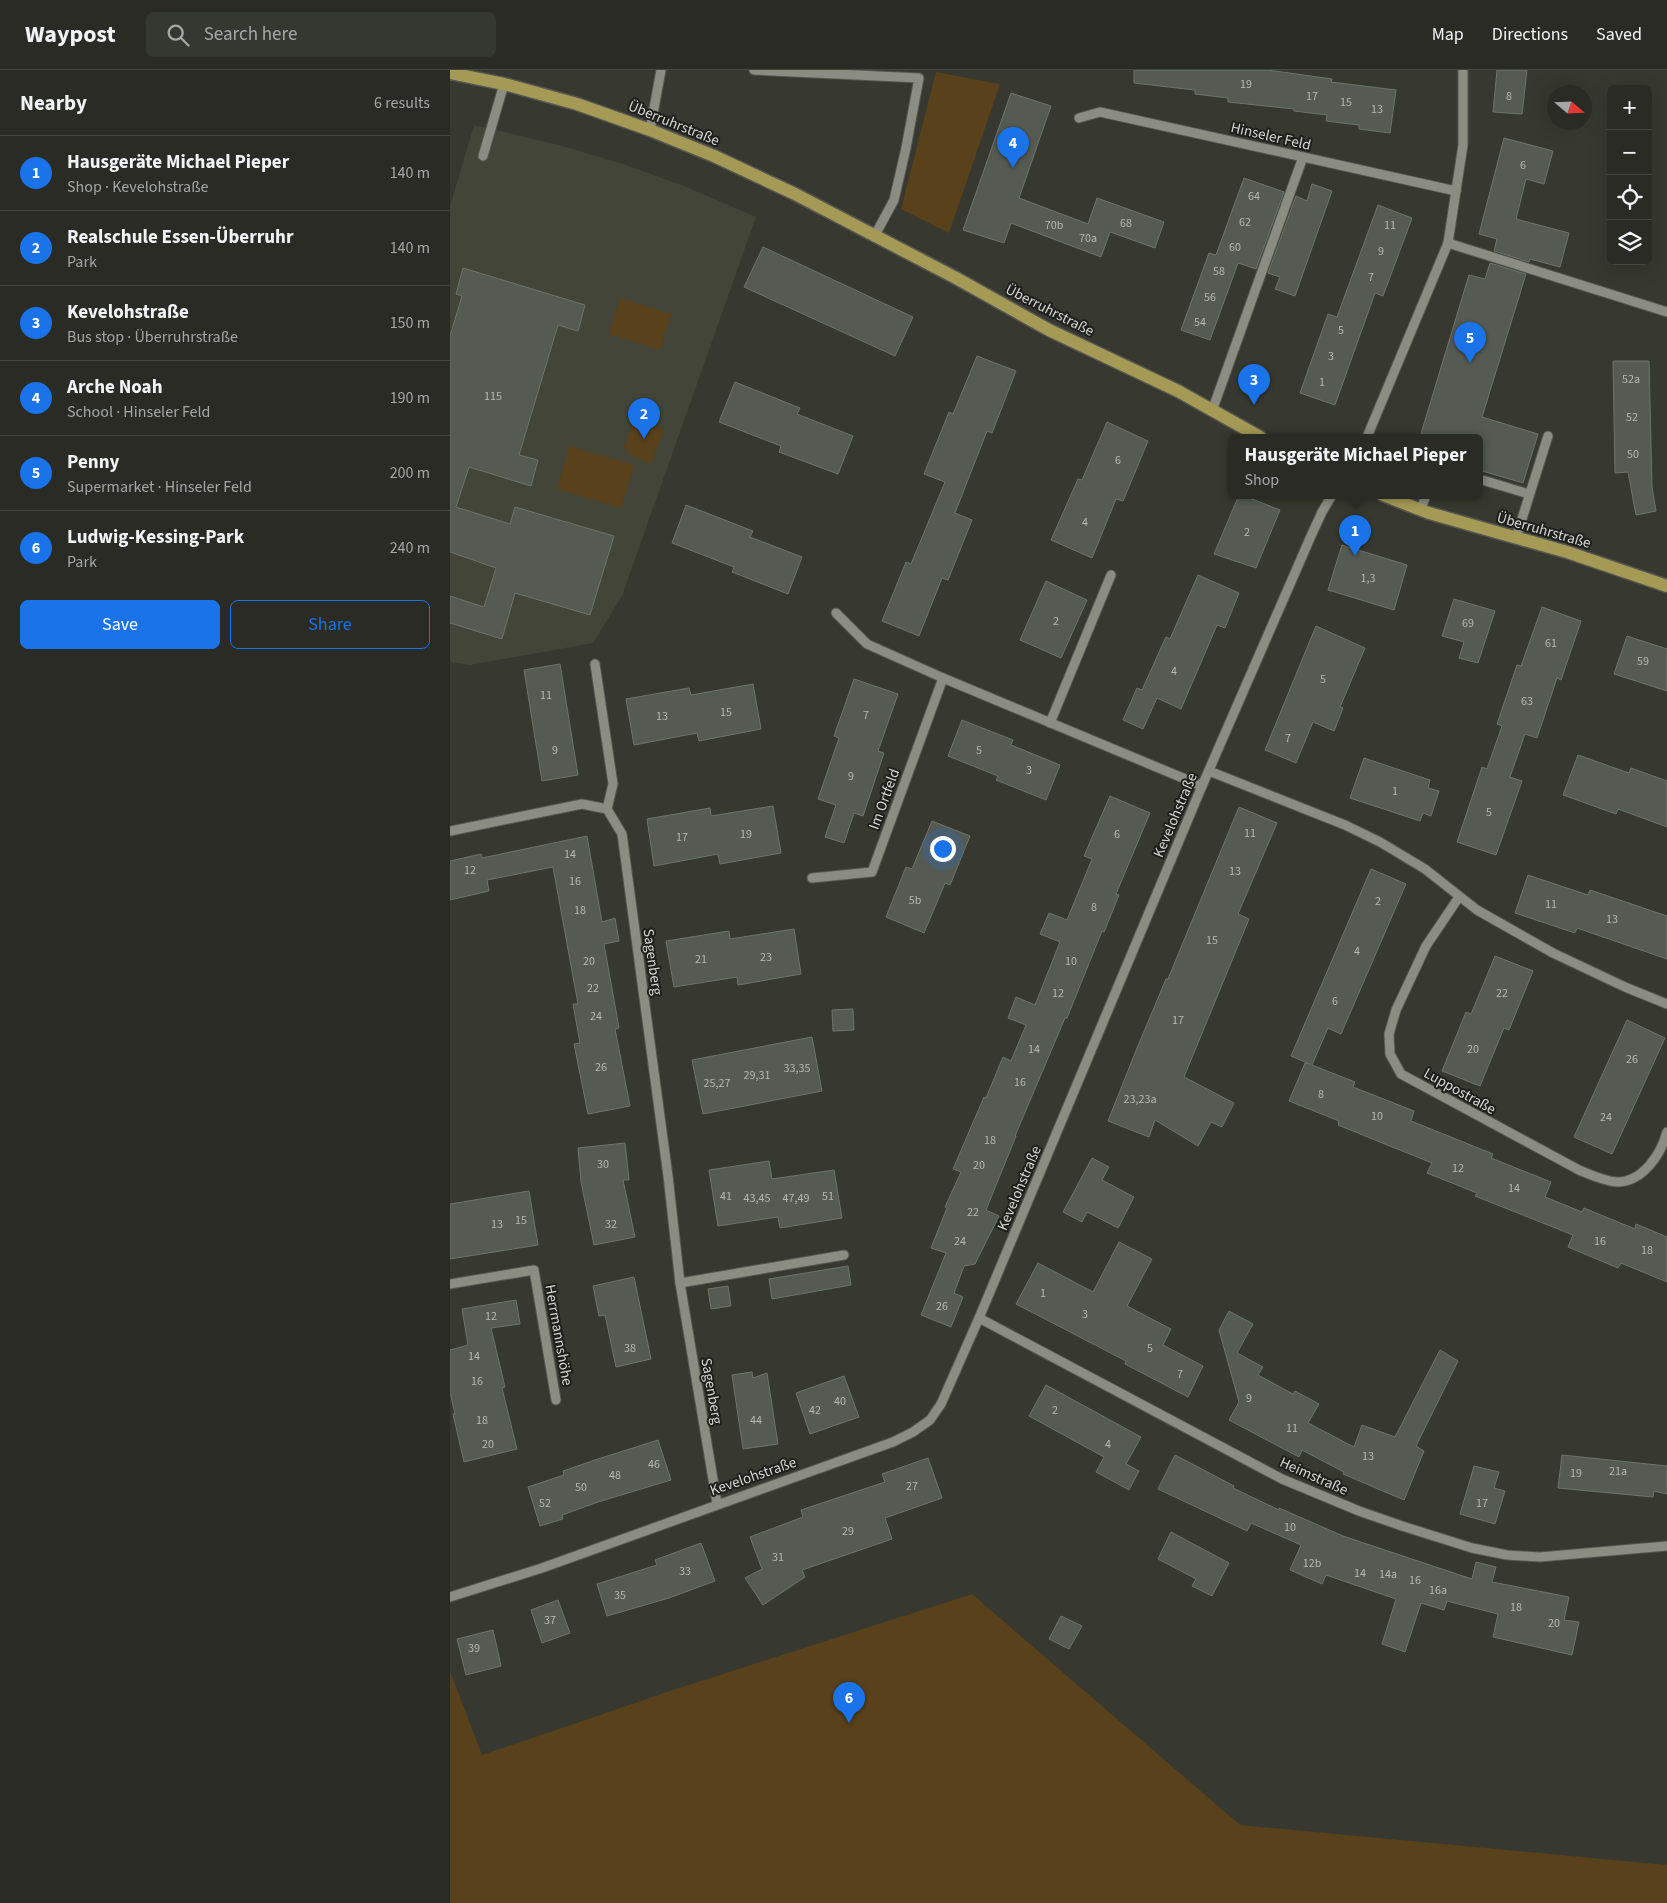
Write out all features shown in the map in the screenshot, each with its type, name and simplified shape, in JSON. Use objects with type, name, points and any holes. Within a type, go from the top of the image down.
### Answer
[{"type":"main road","name":"Überruhrstraße","points":[[450,73],[504,84],[577,104],[650,130],[714,156],[795,194],[874,237],[956,278],[1048,330],[1124,365],[1254,434]]},
{"type":"main road","name":"Überruhrstraße","points":[[1394,499],[1421,509],[1567,552],[1667,586]]},
{"type":"street","points":[[650,130],[662,70]]},
{"type":"street","points":[[754,70],[918,78]]},
{"type":"street","points":[[874,237],[894,200],[906,148],[918,78],[924,70]]},
{"type":"street","points":[[1368,434],[1448,243],[1463,145],[1463,70]]},
{"type":"street","points":[[483,156],[504,84]]},
{"type":"street","name":"Hinseler Feld","points":[[1079,118],[1100,112],[1456,191]]},
{"type":"street","points":[[1212,411],[1303,157]]},
{"type":"street","points":[[1448,243],[1667,312]]},
{"type":"street","points":[[1516,538],[1548,436]]},
{"type":"street","points":[[1483,480],[1529,494]]},
{"type":"street","name":"Kevelohstraße","points":[[450,1597],[542,1568],[718,1503],[893,1442],[913,1432],[930,1420],[941,1404],[979,1318],[1202,786],[1311,536],[1330,499]]},
{"type":"street","points":[[1421,509],[1425,499]]},
{"type":"street","points":[[1050,723],[1111,574]]},
{"type":"street","points":[[836,613],[867,644],[943,678],[1202,786]]},
{"type":"street","points":[[450,831],[582,804],[607,809],[613,784],[595,664]]},
{"type":"street","name":"Im Ortfeld","points":[[812,878],[872,872],[943,678]]},
{"type":"street","points":[[1209,772],[1345,825],[1380,842],[1425,869],[1476,910],[1553,953],[1625,987],[1667,1004]]},
{"type":"street","name":"Sagenberg","points":[[607,809],[622,834],[667,1167],[680,1283],[718,1503]]},
{"type":"street","name":"Luppostraße","points":[[1459,897],[1426,946],[1396,1010],[1389,1034],[1390,1054],[1401,1074],[1579,1170],[1599,1178],[1618,1182],[1637,1177],[1652,1163],[1664,1142],[1667,1132]]},
{"type":"street","points":[[680,1283],[844,1255]]},
{"type":"street","name":"Herrmannshöhe","points":[[450,1284],[534,1270],[556,1400]]},
{"type":"street","name":"Heimstraße","points":[[979,1318],[1282,1479],[1359,1512],[1472,1548],[1507,1555],[1540,1557],[1667,1546]]},
{"type":"shaded area","points":[[936,72],[1000,84],[949,233],[901,209]]},
{"type":"shaded area","points":[[474,125],[559,145],[626,165],[684,186],[756,217],[622,596],[593,643],[470,665],[450,662],[450,206]]},
{"type":"shaded area","points":[[620,298],[671,314],[660,350],[609,334]]},
{"type":"shaded area","points":[[648,423],[664,430],[651,464],[630,455],[624,447],[632,425]]},
{"type":"shaded area","points":[[569,446],[634,465],[621,508],[557,489]]},
{"type":"shaded area","points":[[972,1594],[1240,1825],[1667,1865],[1667,1903],[450,1903],[450,1671],[482,1755],[670,1691]]},
{"type":"building","points":[[1134,70],[1268,70],[1332,79],[1331,82],[1396,90],[1390,133],[1359,129],[1359,125],[1326,121],[1327,115],[1294,111],[1294,109],[1228,102],[1228,98],[1195,94],[1195,90],[1134,83]]},
{"type":"building","points":[[1497,70],[1527,70],[1522,114],[1493,112]]},
{"type":"building","points":[[1011,93],[1051,106],[1019,198],[1088,224],[1097,198],[1164,222],[1155,248],[1110,232],[1101,257],[1011,223],[1004,243],[963,230]]},
{"type":"building","points":[[1504,138],[1553,151],[1544,184],[1526,179],[1516,219],[1569,233],[1560,267],[1530,259],[1529,262],[1494,251],[1497,239],[1479,234]]},
{"type":"building","points":[[1244,178],[1284,192],[1256,269],[1238,263],[1210,340],[1181,330],[1209,253],[1216,255]]},
{"type":"building","points":[[1312,184],[1332,191],[1295,296],[1275,289],[1280,277],[1268,273],[1296,196],[1307,201]]},
{"type":"building","points":[[1378,205],[1412,218],[1383,296],[1375,293],[1335,405],[1300,393],[1328,314],[1337,317]]},
{"type":"building","points":[[763,247],[913,317],[895,356],[744,287]]},
{"type":"building","points":[[1490,263],[1526,274],[1482,417],[1538,434],[1523,483],[1483,471],[1483,434],[1421,434],[1469,275],[1485,279]]},
{"type":"building","points":[[463,268],[585,305],[578,331],[558,325],[519,455],[538,460],[531,486],[469,467],[456,507],[510,524],[515,507],[614,536],[590,615],[515,593],[502,639],[450,623],[450,596],[484,607],[496,568],[450,552],[450,336],[462,296],[456,294]]},
{"type":"building","points":[[977,356],[1016,371],[992,433],[987,431],[955,513],[972,520],[948,580],[942,578],[919,636],[882,621],[906,562],[911,564],[945,482],[924,474],[949,412],[953,414]]},
{"type":"building","points":[[1613,361],[1649,361],[1652,487],[1656,511],[1636,515],[1628,472],[1615,473]]},
{"type":"building","points":[[735,382],[800,408],[797,414],[853,436],[838,474],[779,452],[781,446],[719,422]]},
{"type":"building","points":[[1107,422],[1148,441],[1123,501],[1116,499],[1092,558],[1051,540],[1078,479],[1082,480]]},
{"type":"building","points":[[1237,499],[1252,499],[1280,510],[1256,568],[1214,554]]},
{"type":"building","points":[[686,505],[753,531],[750,537],[802,557],[788,594],[732,572],[734,567],[672,543]]},
{"type":"building","points":[[1342,545],[1407,565],[1394,610],[1328,590]]},
{"type":"building","points":[[1198,575],[1239,593],[1225,628],[1217,625],[1181,709],[1157,698],[1143,729],[1123,720],[1137,688],[1142,690],[1166,637],[1170,639]]},
{"type":"building","points":[[1046,581],[1087,600],[1061,658],[1020,640]]},
{"type":"building","points":[[1454,599],[1495,611],[1478,663],[1459,658],[1464,642],[1442,636]]},
{"type":"building","points":[[1542,607],[1581,621],[1561,680],[1557,678],[1537,738],[1525,734],[1510,777],[1522,781],[1496,855],[1457,842],[1482,767],[1487,769],[1502,726],[1497,724],[1517,665],[1521,666]]},
{"type":"building","points":[[1316,626],[1365,648],[1340,707],[1343,708],[1334,731],[1313,722],[1296,763],[1265,750]]},
{"type":"building","points":[[1627,636],[1667,649],[1667,691],[1614,674]]},
{"type":"building","points":[[560,664],[578,775],[542,781],[524,670]]},
{"type":"building","points":[[854,679],[898,694],[878,751],[884,753],[863,816],[854,813],[844,843],[825,837],[836,805],[818,799],[839,738],[834,736]]},
{"type":"building","points":[[753,684],[761,729],[699,741],[697,733],[634,745],[626,699],[689,688],[691,695]]},
{"type":"building","points":[[962,720],[1013,740],[1011,745],[1060,765],[1046,800],[996,780],[998,776],[948,756]]},
{"type":"building","points":[[1578,755],[1629,773],[1631,768],[1667,781],[1667,827],[1618,809],[1616,814],[1563,795]]},
{"type":"building","points":[[1364,758],[1430,780],[1428,788],[1439,791],[1431,816],[1423,813],[1420,821],[1350,798]]},
{"type":"building","points":[[1110,796],[1150,813],[1116,894],[1119,895],[1104,932],[1102,931],[1067,1018],[1065,1018],[986,1210],[999,1216],[975,1264],[964,1266],[954,1293],[963,1297],[951,1327],[921,1315],[946,1253],[931,1248],[947,1208],[945,1207],[961,1172],[953,1169],[1003,1057],[1011,1061],[1026,1025],[1008,1018],[1016,997],[1035,1005],[1060,942],[1040,934],[1049,913],[1067,920],[1092,859],[1084,856]]},
{"type":"building","points":[[773,806],[781,853],[720,864],[718,854],[654,866],[647,819],[710,808],[711,816]]},
{"type":"building","points":[[1239,807],[1277,823],[1238,914],[1249,919],[1184,1077],[1234,1103],[1222,1127],[1211,1122],[1198,1146],[1155,1120],[1149,1137],[1108,1121]]},
{"type":"building","points":[[932,821],[970,836],[950,885],[945,883],[924,933],[886,917],[906,867],[912,869]]},
{"type":"building","points":[[587,836],[602,922],[615,918],[619,941],[604,944],[619,1028],[615,1029],[630,1106],[588,1114],[574,1044],[580,1043],[573,1004],[578,1004],[553,867],[487,880],[489,891],[450,900],[450,861],[481,854],[482,858]]},
{"type":"building","points":[[1371,869],[1406,884],[1341,1034],[1328,1028],[1312,1065],[1355,1082],[1353,1087],[1414,1111],[1411,1121],[1493,1154],[1491,1158],[1551,1182],[1545,1197],[1582,1212],[1584,1208],[1635,1229],[1636,1224],[1667,1237],[1667,1282],[1621,1263],[1618,1268],[1568,1247],[1573,1235],[1475,1196],[1477,1193],[1427,1173],[1432,1163],[1338,1125],[1339,1121],[1289,1101],[1305,1063],[1310,1064],[1291,1056]]},
{"type":"building","points":[[1528,875],[1588,895],[1590,890],[1667,916],[1667,959],[1577,928],[1575,933],[1515,913]]},
{"type":"building","points":[[794,929],[801,974],[738,985],[737,977],[674,987],[666,941],[729,931],[730,939]]},
{"type":"building","points":[[1495,956],[1533,971],[1509,1030],[1504,1028],[1480,1086],[1442,1071],[1466,1012],[1471,1014]]},
{"type":"building","points":[[853,1009],[854,1030],[833,1031],[832,1010]]},
{"type":"building","points":[[1627,1020],[1665,1038],[1612,1154],[1574,1137]]},
{"type":"building","points":[[812,1037],[822,1091],[703,1114],[692,1060]]},
{"type":"building","points":[[625,1143],[629,1180],[623,1180],[635,1237],[594,1245],[581,1182],[578,1148]]},
{"type":"building","points":[[1092,1158],[1109,1167],[1102,1180],[1134,1197],[1118,1228],[1087,1212],[1082,1222],[1063,1212]]},
{"type":"building","points":[[769,1161],[772,1179],[834,1170],[842,1218],[780,1228],[778,1217],[718,1226],[709,1170]]},
{"type":"building","points":[[529,1191],[538,1245],[450,1259],[450,1204]]},
{"type":"building","points":[[1119,1242],[1152,1259],[1127,1306],[1171,1329],[1163,1345],[1203,1366],[1188,1397],[1125,1364],[1126,1361],[1016,1304],[1038,1263],[1093,1292]]},
{"type":"building","points":[[848,1266],[851,1285],[772,1299],[769,1279]]},
{"type":"building","points":[[634,1277],[651,1359],[616,1367],[605,1315],[599,1316],[593,1286]]},
{"type":"building","points":[[728,1286],[731,1306],[711,1309],[708,1289]]},
{"type":"building","points":[[516,1300],[520,1324],[491,1328],[505,1387],[502,1388],[517,1449],[464,1462],[450,1392],[450,1350],[468,1345],[462,1309]]},
{"type":"building","points":[[1229,1311],[1253,1324],[1237,1353],[1263,1367],[1258,1375],[1293,1394],[1295,1391],[1319,1404],[1308,1423],[1354,1447],[1362,1425],[1395,1437],[1440,1350],[1458,1361],[1416,1446],[1424,1451],[1404,1500],[1343,1474],[1344,1472],[1302,1450],[1299,1457],[1229,1420],[1239,1402],[1219,1330]]},
{"type":"building","points":[[752,1372],[753,1378],[767,1373],[778,1444],[743,1449],[732,1375]]},
{"type":"building","points":[[844,1376],[859,1417],[810,1434],[796,1393]]},
{"type":"building","points":[[1046,1385],[1141,1437],[1126,1464],[1139,1471],[1129,1490],[1096,1472],[1104,1457],[1029,1416]]},
{"type":"building","points":[[658,1440],[671,1480],[598,1502],[562,1515],[563,1519],[540,1526],[528,1487],[564,1475],[563,1471]]},
{"type":"building","points":[[1175,1455],[1234,1486],[1233,1488],[1279,1510],[1279,1508],[1343,1536],[1472,1579],[1476,1562],[1496,1567],[1492,1582],[1569,1597],[1564,1620],[1579,1622],[1572,1655],[1493,1637],[1498,1614],[1447,1601],[1444,1610],[1421,1603],[1405,1652],[1382,1644],[1396,1599],[1326,1575],[1322,1584],[1290,1570],[1301,1545],[1251,1523],[1247,1531],[1158,1489]]},
{"type":"building","points":[[1562,1455],[1667,1466],[1667,1494],[1654,1491],[1653,1497],[1558,1488]]},
{"type":"building","points":[[928,1458],[942,1498],[885,1518],[892,1539],[802,1570],[805,1577],[763,1605],[745,1578],[762,1569],[750,1537],[803,1517],[801,1510],[885,1482],[882,1474]]},
{"type":"building","points":[[1474,1466],[1499,1472],[1494,1488],[1505,1491],[1495,1524],[1460,1514]]},
{"type":"building","points":[[1171,1532],[1229,1563],[1212,1596],[1192,1586],[1196,1579],[1158,1559]]},
{"type":"building","points":[[701,1543],[715,1581],[669,1598],[607,1616],[597,1584],[657,1565],[655,1560]]},
{"type":"building","points":[[558,1600],[570,1633],[542,1643],[531,1610]]},
{"type":"building","points":[[1061,1616],[1082,1626],[1069,1649],[1049,1639]]},
{"type":"building","points":[[493,1630],[501,1666],[466,1675],[457,1639]]},
{"type":"place","name":"Arche Noah","points":[[1013,168]]},
{"type":"place","name":"Penny","points":[[1470,363]]},
{"type":"place","name":"Kevelohstraße","points":[[1254,405]]},
{"type":"place","name":"Realschule Essen-Überruhr","points":[[644,439]]},
{"type":"place","name":"Hausgeräte Michael Pieper","points":[[1355,556]]},
{"type":"place","name":"Ludwig-Kessing-Park","points":[[849,1723]]}]
